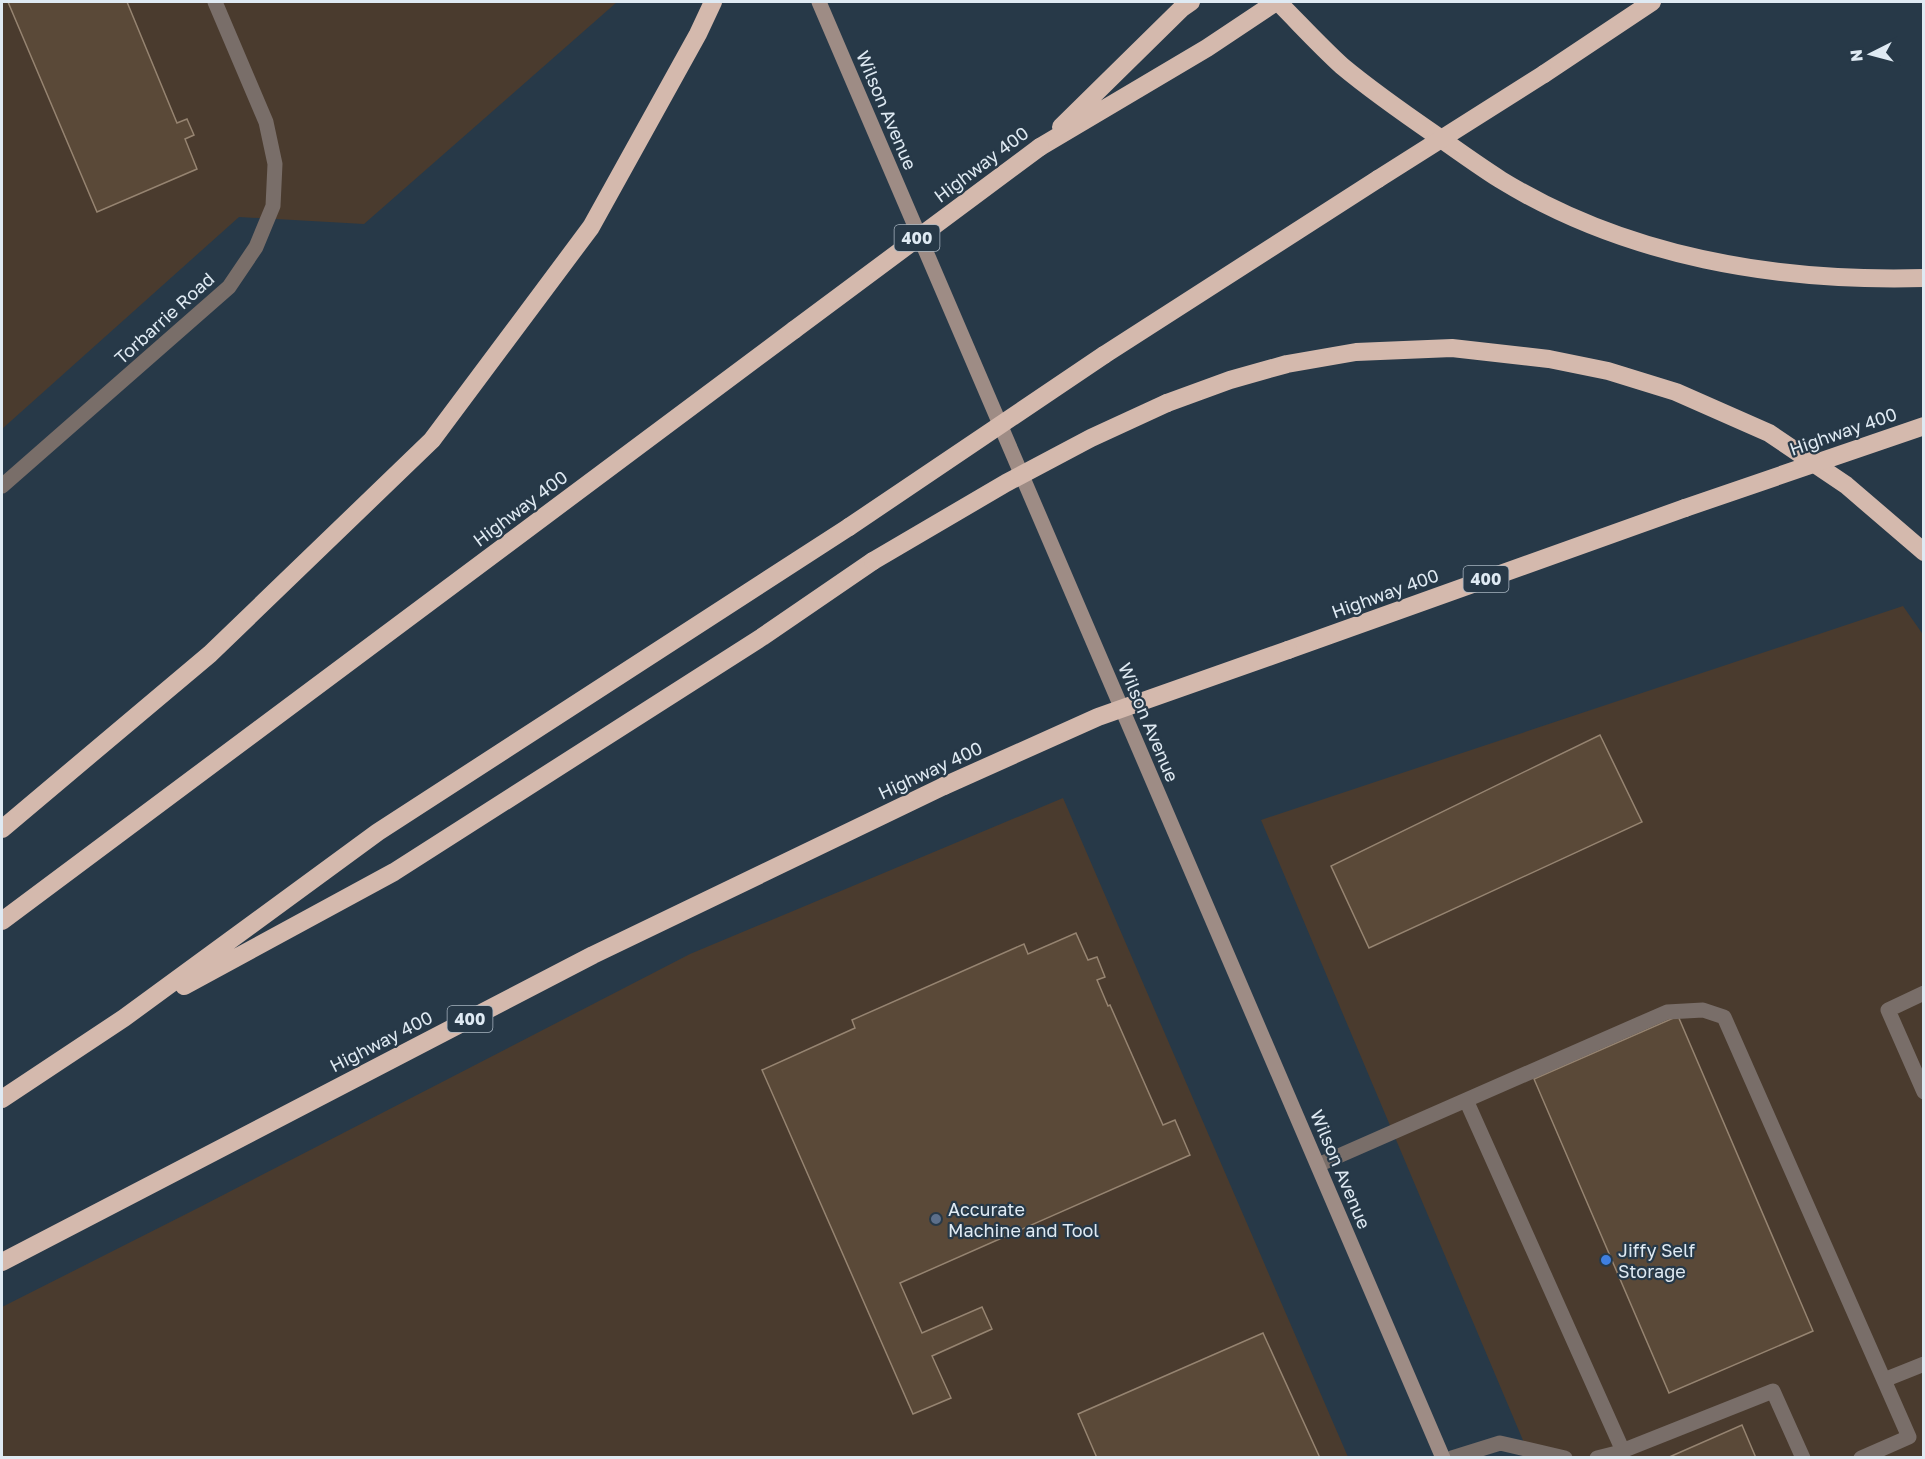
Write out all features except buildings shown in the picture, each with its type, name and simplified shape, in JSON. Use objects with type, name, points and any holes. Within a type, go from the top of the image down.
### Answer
[{"type":"highway","points":[[2,829],[210,654],[432,440],[591,227],[698,34],[713,2]]},
{"type":"highway","points":[[1040,147],[1207,48],[1277,2],[1342,66],[1418,123],[1501,180],[1599,228],[1647,245],[1705,260],[1830,276],[1923,278]]},
{"type":"highway","points":[[2,1099],[124,1018],[378,832],[849,526],[1104,355],[1544,74],[1652,2]]},
{"type":"highway","name":"Highway 400","points":[[2,921],[1040,147],[1186,5]]},
{"type":"highway","points":[[124,1018],[394,872],[762,637],[873,561],[1016,478],[1091,438],[1167,403],[1230,380],[1287,364],[1356,352],[1452,348],[1549,359],[1608,371],[1676,392],[1769,434],[1846,485],[1923,552]]},
{"type":"highway","name":"Highway 400","points":[[2,1262],[593,955],[944,786],[1098,717],[1684,508],[1923,426]]},
{"type":"main road","name":"Wilson Avenue","points":[[819,2],[1443,1458]]},
{"type":"street","name":"Torbarrie Road","points":[[2,486],[229,287],[256,247],[273,206],[275,164],[266,122],[215,2]]},
{"type":"street","points":[[1923,993],[1888,1010],[1923,1092]]},
{"type":"street","points":[[1318,1165],[1667,1012],[1687,1009],[1703,1010],[1724,1017],[1909,1437],[1861,1458]]},
{"type":"street","points":[[1466,1100],[1623,1451]]},
{"type":"street","points":[[1884,1380],[1923,1364]]},
{"type":"street","points":[[1597,1458],[1623,1451],[1773,1391],[1803,1458]]},
{"type":"street","points":[[1452,1458],[1500,1443],[1565,1458]]},
{"type":"shaded area","points":[[2,2],[617,2],[364,224],[239,217],[2,429]]},
{"type":"shaded area","points":[[1903,606],[1924,636],[1923,1457],[1530,1457],[1261,820]]},
{"type":"shaded area","points":[[1063,798],[1348,1457],[2,1458],[2,1307],[690,954]]},
{"type":"place","name":"Accurate Machine and Tool","points":[[936,1219]]},
{"type":"place","name":"Jiffy Self Storage","points":[[1606,1260]]}]
